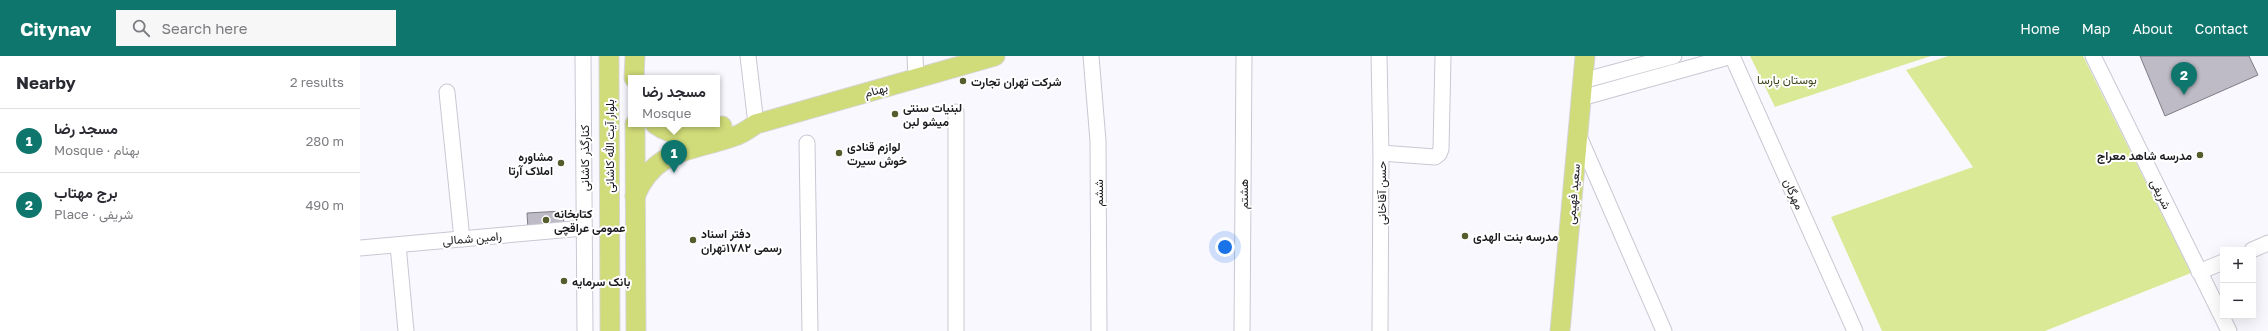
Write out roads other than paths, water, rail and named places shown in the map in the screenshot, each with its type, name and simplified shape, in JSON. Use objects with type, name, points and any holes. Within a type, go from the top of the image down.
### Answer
[{"type":"main road","name":"بلوار آیت الله کاشانی","points":[[609,56],[610,331]]},
{"type":"main road","points":[[634,75],[635,56]]},
{"type":"main road","name":"بهنام","points":[[635,196],[641,182],[652,168],[677,143],[736,136],[756,124],[995,56]]},
{"type":"main road","name":"سعید فهیمی","points":[[1560,331],[1585,56]]},
{"type":"main road","points":[[635,127],[636,331]]},
{"type":"main road","points":[[658,127],[677,143]]},
{"type":"street","name":"کنارگذر کاشانی","points":[[583,56],[585,331]]},
{"type":"street","points":[[748,56],[756,124]]},
{"type":"street","points":[[915,56],[916,79]]},
{"type":"street","name":"ششم","points":[[1091,56],[1098,141],[1099,331]]},
{"type":"street","name":"هشتم","points":[[1242,331],[1244,56]]},
{"type":"street","name":"حسن آقاخانی","points":[[1378,56],[1381,154],[1380,331]]},
{"type":"street","points":[[1381,154],[1435,157],[1439,154],[1441,149],[1443,56]]},
{"type":"street","points":[[1582,89],[1674,56]]},
{"type":"street","points":[[1582,89],[1699,60],[1732,56]]},
{"type":"street","name":"مهرگان","points":[[1732,56],[1855,331]]},
{"type":"street","name":"شریفی","points":[[2093,56],[2229,331]]},
{"type":"street","points":[[448,92],[462,239]]},
{"type":"street","points":[[956,112],[956,331]]},
{"type":"street","points":[[1578,134],[1664,331]]},
{"type":"street","points":[[807,143],[810,331]]},
{"type":"street","name":"رامین شمالی","points":[[360,248],[584,228]]},
{"type":"street","points":[[2256,248],[2268,243]]},
{"type":"street","points":[[398,245],[406,331]]},
{"type":"street","points":[[2199,272],[2220,263]]},
{"type":"place","name":"شرکت تهران تجارت","points":[[963,81]]},
{"type":"place","name":"برج مهتاب","points":[[2184,95]]},
{"type":"place","name":"لبنیات سنتی میشو لبن","points":[[895,114]]},
{"type":"place","name":"لوازم قنادی خوش سیرت","points":[[839,153]]},
{"type":"place","name":"مدرسه شاهد معراج","points":[[2200,155]]},
{"type":"place","name":"مشاوره املاک آرتا","points":[[561,163]]},
{"type":"place","name":"مسجد رضا","points":[[674,173]]},
{"type":"place","name":"کتابخانه عمومی عراقچی","points":[[546,220]]},
{"type":"place","name":"مدرسه بنت الهدی","points":[[1465,236]]},
{"type":"place","name":"دفتر اسناد رسمی ۱۷۸۲تهران","points":[[693,240]]},
{"type":"place","name":"بانک سرمایه","points":[[564,281]]},
{"type":"park label","name":"بوستان پارسا","points":[[1787,79]]}]
